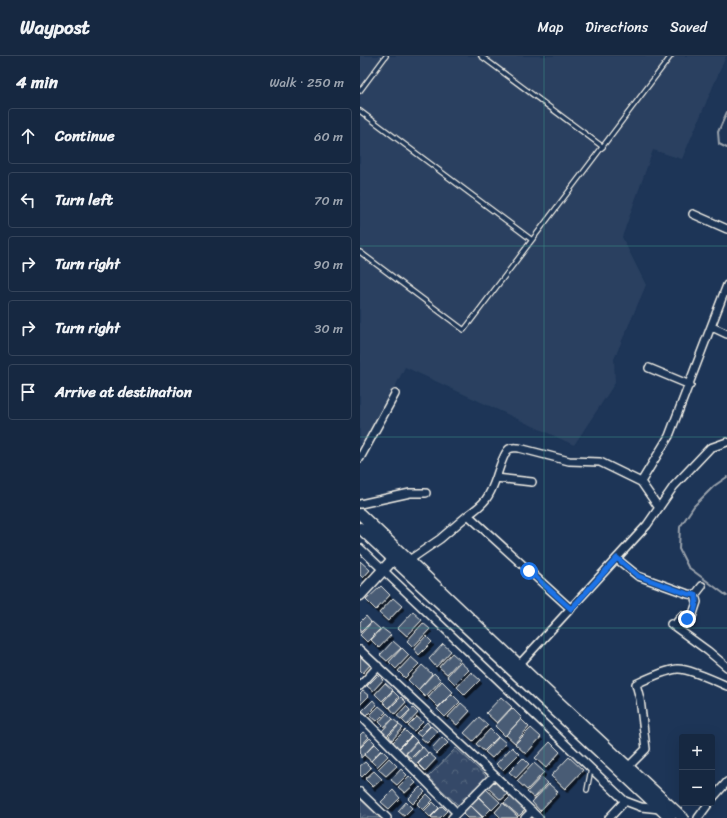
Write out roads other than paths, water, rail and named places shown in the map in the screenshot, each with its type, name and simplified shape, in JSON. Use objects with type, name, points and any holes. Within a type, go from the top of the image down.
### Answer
[{"type":"street","points":[[693,214],[727,229]]},
{"type":"street","points":[[641,482],[670,436],[727,285]]},
{"type":"street","points":[[712,327],[727,334]]},
{"type":"street","points":[[649,368],[690,385]]},
{"type":"street","points":[[360,458],[395,394]]},
{"type":"street","points":[[515,668],[647,525],[674,486],[710,448],[727,442]]},
{"type":"street","points":[[360,595],[383,570],[440,539],[481,506],[490,493],[509,449],[519,448],[569,461],[600,462],[641,482],[659,508]]},
{"type":"street","points":[[496,478],[532,482]]},
{"type":"street","points":[[360,504],[410,493],[426,493]]},
{"type":"street","points":[[360,514],[400,560]]},
{"type":"street","points":[[468,515],[571,609]]},
{"type":"street","points":[[360,528],[400,560],[515,668],[670,818]]},
{"type":"street","points":[[360,548],[625,801],[642,807],[660,809]]},
{"type":"street","points":[[617,558],[638,576],[688,594],[696,595]]},
{"type":"street","points":[[702,586],[696,595],[697,602],[692,618],[687,619],[682,616],[672,625],[727,667]]},
{"type":"street","points":[[360,650],[539,818]]},
{"type":"street","points":[[360,686],[378,666]]},
{"type":"street","points":[[515,668],[628,767],[683,818]]},
{"type":"street","points":[[628,767],[646,749],[640,699],[636,684],[656,675],[678,669],[701,674],[727,686]]},
{"type":"street","points":[[360,715],[455,815],[494,775]]},
{"type":"street","points":[[715,796],[727,782]]},
{"type":"street","points":[[360,792],[386,818]]},
{"type":"street","points":[[609,818],[625,801]]},
{"type":"street","points":[[698,818],[707,806]]},
{"type":"street","points":[[525,818],[532,811]]},
{"type":"lane","points":[[360,91],[386,56]]},
{"type":"lane","points":[[481,56],[603,147]]},
{"type":"lane","points":[[360,252],[464,330],[671,56]]},
{"type":"lane","points":[[360,111],[532,240]]},
{"type":"lane","points":[[587,790],[591,768]]},
{"type":"waterway","points":[[727,112],[718,132],[719,144],[727,148]]},
{"type":"waterway","points":[[727,477],[714,486],[694,506],[680,527],[679,549],[688,567],[727,596]]}]
